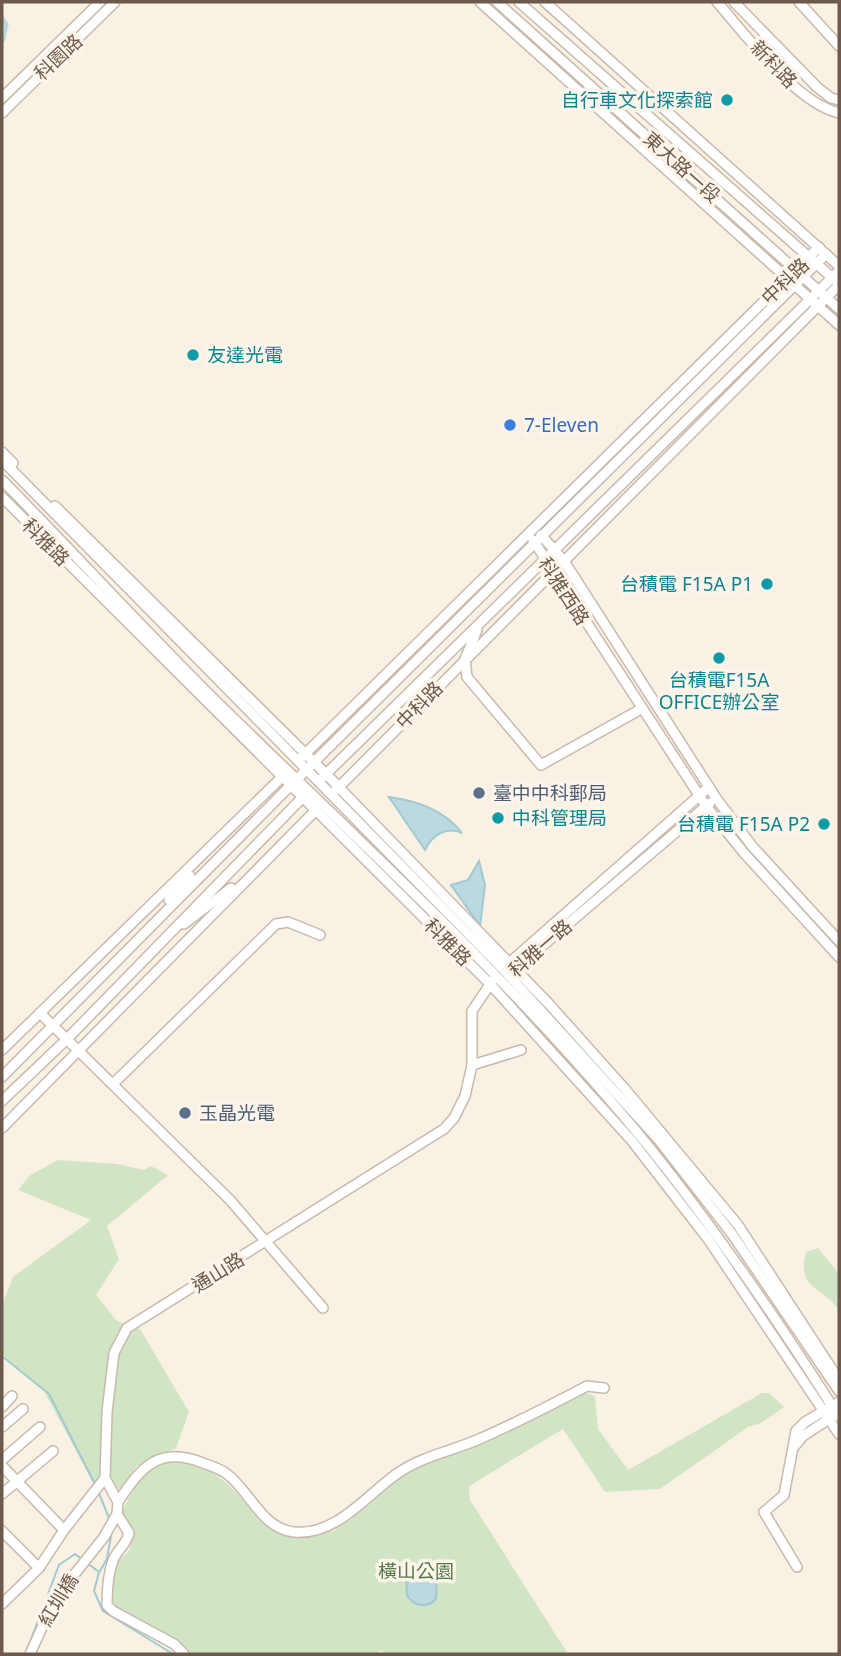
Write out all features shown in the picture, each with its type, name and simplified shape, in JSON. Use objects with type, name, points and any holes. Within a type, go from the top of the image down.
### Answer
[{"type":"street","name":"科園路","points":[[2,98],[100,2]]},
{"type":"street","name":"科園路","points":[[2,113],[115,2]]},
{"type":"street","points":[[480,2],[839,325]]},
{"type":"street","points":[[490,10],[497,2]]},
{"type":"street","name":"東大路一段","points":[[497,2],[508,6],[839,309]]},
{"type":"street","name":"東大路一段","points":[[519,2],[812,261],[838,277]]},
{"type":"street","points":[[545,2],[822,251],[838,277]]},
{"type":"street","name":"新科路","points":[[717,2],[800,91],[821,108],[839,113]]},
{"type":"street","name":"新科路","points":[[734,2],[817,87],[831,98],[839,100]]},
{"type":"street","points":[[799,2],[839,46]]},
{"type":"street","points":[[498,17],[508,6]]},
{"type":"street","name":"中科路","points":[[2,1077],[313,762],[544,536],[822,251]]},
{"type":"street","name":"中科路","points":[[2,1101],[66,1040],[326,774],[554,549],[820,290],[838,277]]},
{"type":"street","name":"中科路","points":[[2,1128],[465,659],[820,307],[828,298],[838,277]]},
{"type":"street","name":"中科路","points":[[2,1051],[531,532],[792,281]]},
{"type":"street","name":"科雅路","points":[[2,452],[326,774],[503,974],[659,1139],[732,1234],[839,1391]]},
{"type":"street","name":"科雅路","points":[[2,460],[698,1173],[738,1225],[839,1380]]},
{"type":"street","name":"科雅路","points":[[2,480],[285,774]]},
{"type":"street","name":"科雅路","points":[[2,497],[319,807],[503,974],[708,1239],[835,1412],[839,1434]]},
{"type":"street","name":"科雅西路","points":[[531,532],[544,536],[564,561],[716,798],[752,846],[839,941]]},
{"type":"street","name":"科雅西路","points":[[531,532],[534,545],[543,560],[706,806],[744,853],[839,957]]},
{"type":"street","points":[[392,669],[490,587]]},
{"type":"street","points":[[479,625],[465,659],[467,677],[541,765],[642,709]]},
{"type":"street","name":"科雅一路","points":[[503,974],[709,787]]},
{"type":"street","name":"科雅一路","points":[[503,974],[716,798]]},
{"type":"street","points":[[130,947],[219,840]]},
{"type":"street","points":[[157,945],[258,867]]},
{"type":"street","points":[[113,1084],[276,924],[288,922],[320,935]]},
{"type":"street","name":"通山路","points":[[105,1478],[107,1412],[117,1343],[138,1320],[443,1129],[454,1118],[464,1096],[472,1065],[472,1011],[503,974]]},
{"type":"street","points":[[40,1013],[268,1241],[323,1308]]},
{"type":"street","points":[[472,1065],[521,1051]]},
{"type":"street","points":[[184,1654],[174,1644],[107,1605],[110,1570],[116,1555],[127,1543],[129,1533],[113,1521],[118,1502],[147,1465],[162,1457],[181,1455],[226,1473],[261,1514],[281,1527],[293,1532],[316,1531],[347,1514],[398,1472],[414,1464],[477,1440],[587,1386],[604,1388]]},
{"type":"street","points":[[2,1407],[12,1396]]},
{"type":"street","points":[[2,1427],[23,1409]]},
{"type":"street","points":[[797,1567],[764,1512],[784,1496],[799,1428],[835,1412]]},
{"type":"street","points":[[2,1460],[40,1427]]},
{"type":"street","points":[[2,1494],[53,1451]]},
{"type":"street","points":[[2,1466],[64,1530]]},
{"type":"street","points":[[2,1604],[39,1568],[64,1530],[105,1478],[118,1502]]},
{"type":"street","name":"紅圳橋","points":[[30,1654],[55,1599],[113,1521]]},
{"type":"street","points":[[2,1531],[39,1568]]},
{"type":"green space","points":[[58,1160],[117,1164],[144,1170],[151,1166],[168,1175],[107,1226],[119,1259],[96,1295],[117,1321],[140,1329],[189,1412],[176,1448],[137,1466],[120,1489],[92,1481],[43,1389],[2,1354],[2,1305],[13,1277],[91,1220],[18,1190],[29,1176]]},
{"type":"green space","points":[[818,1248],[839,1274],[839,1311],[826,1296],[813,1287],[805,1274],[806,1252]]},
{"type":"green space","name":"橫山公園","points":[[583,1392],[595,1396],[598,1429],[628,1470],[762,1393],[769,1393],[784,1407],[759,1424],[748,1427],[660,1489],[605,1492],[563,1429],[469,1486],[470,1500],[568,1654],[383,1654],[383,1650],[374,1654],[189,1654],[120,1613],[113,1602],[112,1574],[118,1561],[128,1552],[131,1540],[121,1513],[147,1465],[179,1460],[208,1470],[226,1483],[269,1525],[287,1533],[310,1535],[340,1529],[316,1531],[368,1504],[418,1464],[485,1442]]},
{"type":"water","points":[[389,797],[430,808],[447,818],[462,833],[440,833],[431,840],[425,850]]},
{"type":"water","points":[[479,861],[485,885],[480,926],[451,885],[468,880]]},
{"type":"water","points":[[425,1569],[436,1581],[436,1599],[429,1604],[420,1605],[407,1595],[406,1574]]},
{"type":"waterway","points":[[2,20],[5,25],[2,39]]},
{"type":"waterway","points":[[2,1356],[49,1394],[96,1486]]},
{"type":"waterway","points":[[98,1491],[109,1518]]},
{"type":"waterway","points":[[100,1571],[107,1559],[112,1530]]},
{"type":"waterway","points":[[27,1650],[59,1565],[75,1554],[83,1560]]},
{"type":"waterway","points":[[87,1563],[99,1572],[94,1591],[103,1611],[173,1654]]},
{"type":"place","name":"自行車文化探索館","points":[[727,100]]},
{"type":"place","name":"友達光電","points":[[193,355]]},
{"type":"place","name":"7-Eleven","points":[[510,425]]},
{"type":"place","name":"台積電 F15A P1","points":[[767,584]]},
{"type":"place","name":"台積電F15A OFFICE辦公室","points":[[719,658]]},
{"type":"place","name":"臺中中科郵局","points":[[479,793]]},
{"type":"place","name":"中科管理局","points":[[498,818]]},
{"type":"place","name":"台積電 F15A P2","points":[[824,824]]},
{"type":"place","name":"玉晶光電","points":[[185,1113]]}]
